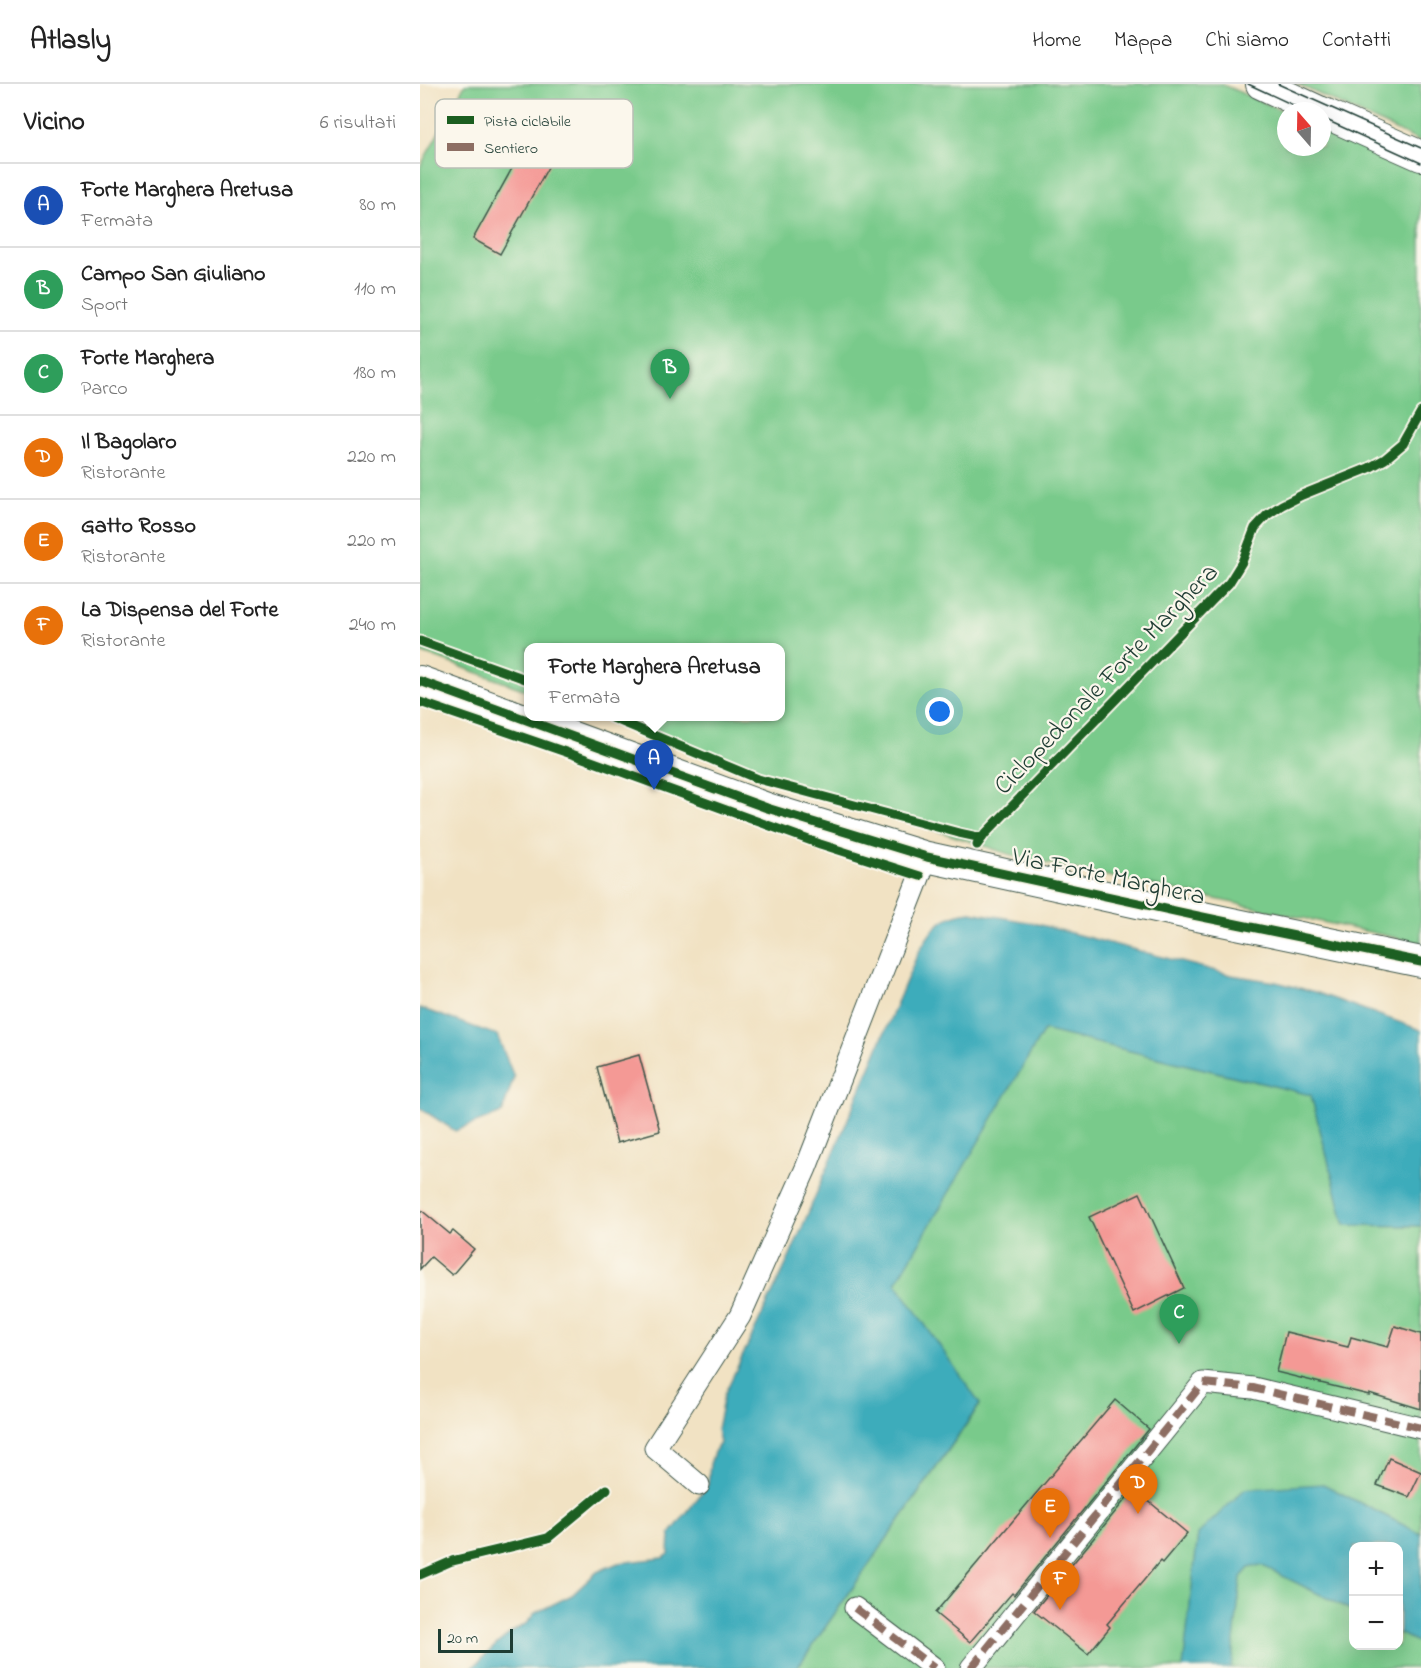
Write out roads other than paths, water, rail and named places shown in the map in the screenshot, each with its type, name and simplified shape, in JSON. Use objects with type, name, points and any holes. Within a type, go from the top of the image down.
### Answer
[{"type":"street","points":[[1261,84],[1300,102]]},
{"type":"street","points":[[1331,116],[1421,156]]},
{"type":"street","name":"Via Forte Marghera","points":[[420,681],[524,719]]},
{"type":"street","name":"Via Forte Marghera","points":[[529,721],[767,808],[927,857],[1421,962]]},
{"type":"street","points":[[699,1485],[655,1448],[740,1316],[806,1168],[927,857]]},
{"type":"street","points":[[971,1668],[1203,1383],[1253,1388],[1421,1428]]},
{"type":"street","points":[[855,1608],[934,1668]]},
{"type":"water","points":[[971,912],[1033,923],[1231,975],[1276,982],[1315,992],[1421,1030],[1421,1226],[1345,1225],[1311,1095],[1044,1030],[896,1283],[980,1404],[797,1668],[472,1668],[498,1643],[527,1623],[535,1613],[572,1595],[597,1572],[618,1563],[663,1558],[669,1554],[670,1534],[708,1485],[710,1464],[720,1443],[717,1429],[724,1395],[790,1256],[918,953],[938,924],[952,916]]},
{"type":"water","points":[[420,1008],[497,1035],[514,1077],[502,1113],[455,1131],[420,1108]]},
{"type":"water","points":[[1323,1484],[1421,1534],[1421,1644],[1403,1635],[1403,1542],[1349,1542],[1349,1609],[1261,1565],[1249,1568],[1241,1577],[1231,1668],[1183,1668],[1198,1534],[1245,1489]]},
{"type":"tram line","points":[[1248,84],[1287,102]]},
{"type":"tram line","points":[[1278,84],[1421,148]]},
{"type":"tram line","points":[[1331,122],[1421,163]]},
{"type":"place","name":"Campo San Giuliano","points":[[670,399]]},
{"type":"place","name":"Forte Marghera Aretusa","points":[[654,790]]},
{"type":"place","name":"Forte Marghera","points":[[1179,1344]]},
{"type":"place","name":"Il Bagolaro","points":[[1138,1514]]},
{"type":"place","name":"Gatto Rosso","points":[[1050,1538]]},
{"type":"place","name":"La Dispensa del Forte","points":[[1060,1610]]}]
